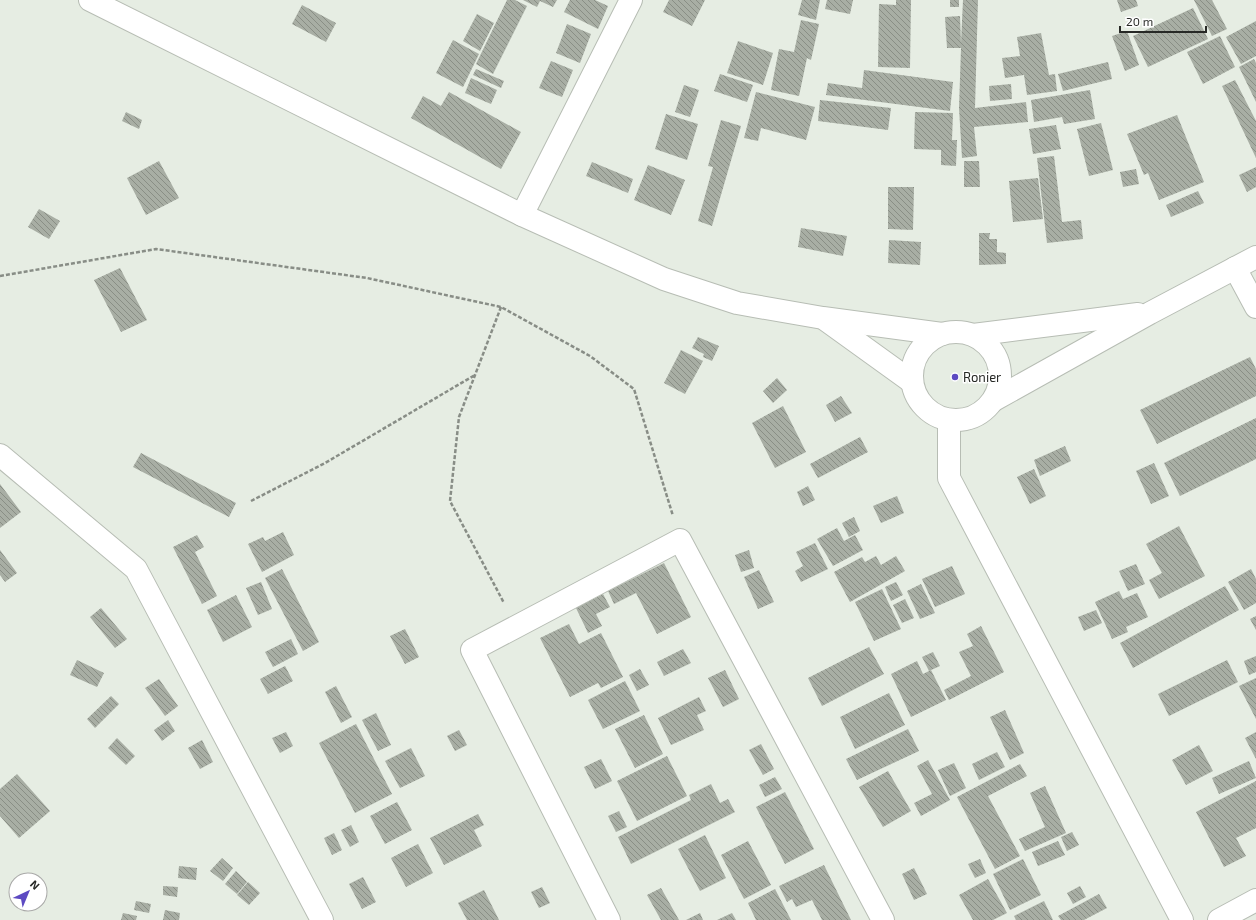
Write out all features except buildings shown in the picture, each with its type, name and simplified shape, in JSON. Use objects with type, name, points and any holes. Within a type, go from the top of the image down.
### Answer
[{"type":"street","points":[[90,0],[522,215],[664,279],[737,303],[823,318],[942,334],[958,332],[973,335],[1150,313]]},
{"type":"street","points":[[522,215],[631,0]]},
{"type":"street","points":[[994,400],[1150,313],[1256,257]]},
{"type":"street","points":[[1235,268],[1256,307]]},
{"type":"street","points":[[823,318],[912,382]]},
{"type":"street","points":[[942,334],[929,341],[919,353],[913,367],[912,382],[919,400],[932,413],[949,420],[967,419],[984,412],[994,400],[1000,386],[1000,370],[995,356],[986,343],[973,335]]},
{"type":"street","points":[[949,420],[949,478],[1182,920]]},
{"type":"street","points":[[0,455],[136,569],[322,920]]},
{"type":"street","points":[[609,920],[472,650],[680,540],[883,920]]},
{"type":"street","points":[[1219,920],[1256,900]]},
{"type":"path","points":[[0,276],[156,249],[367,278],[501,307],[590,356],[634,389],[680,540]]},
{"type":"path","points":[[501,307],[459,417],[450,501],[517,627]]},
{"type":"path","points":[[251,501],[325,463],[475,375]]},
{"type":"place","name":"Ronier","points":[[955,377]]}]
